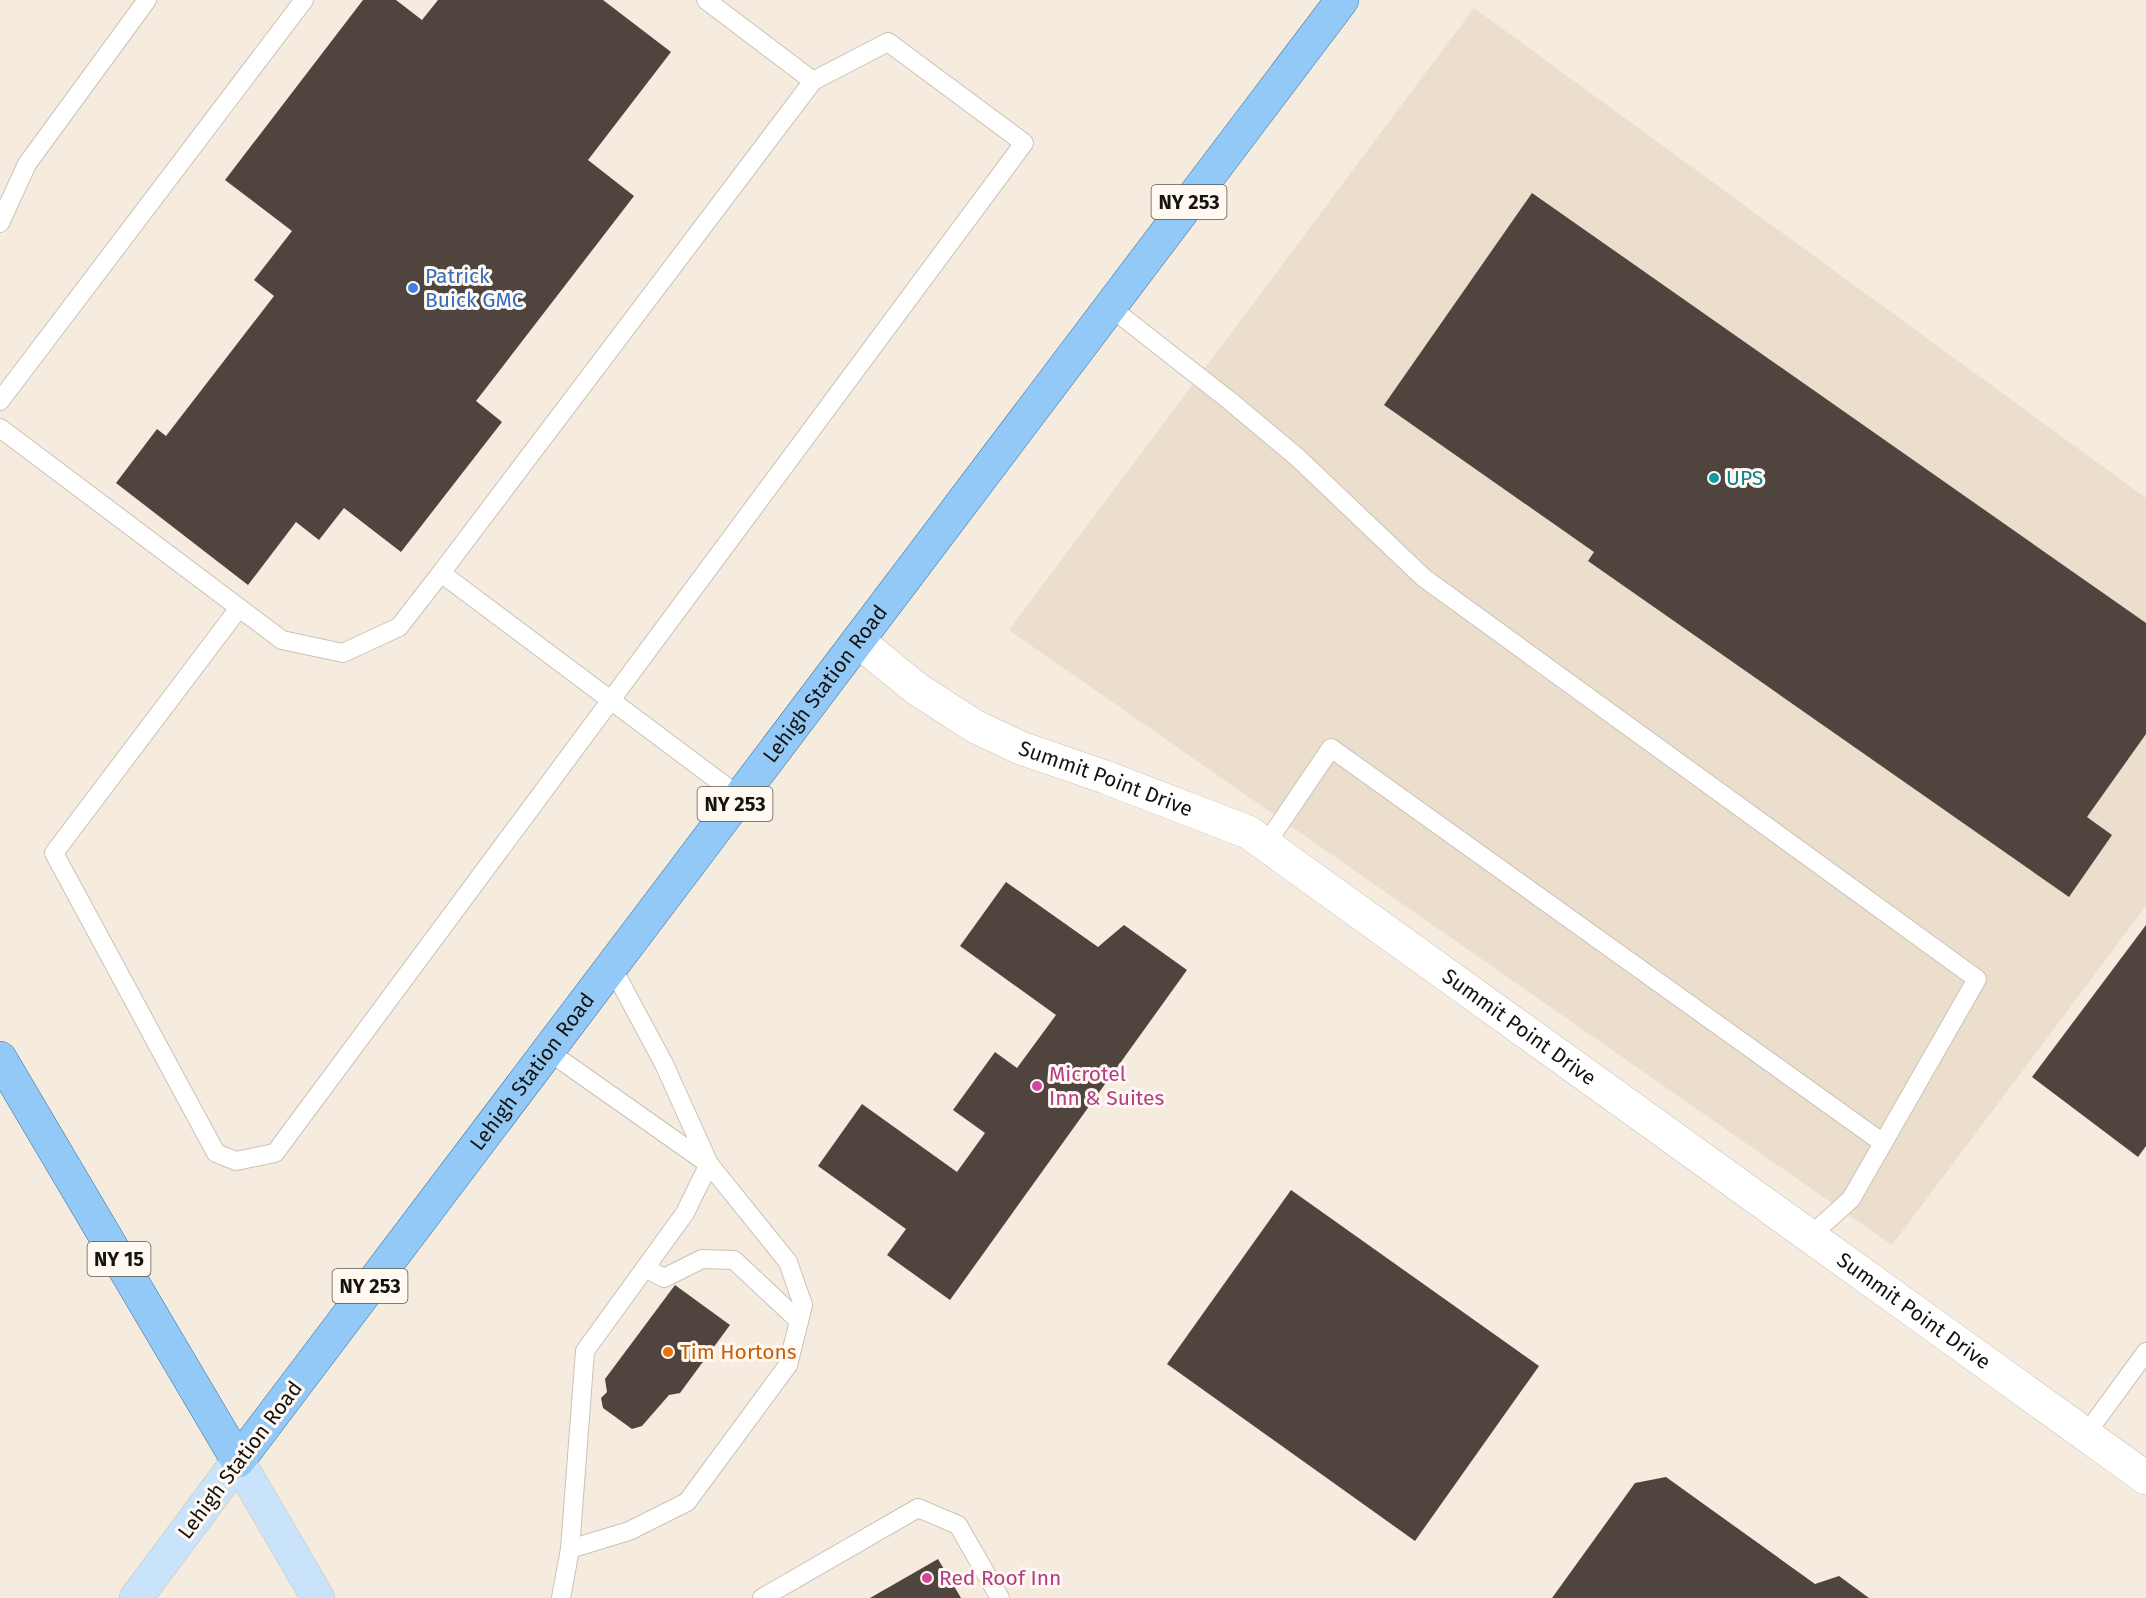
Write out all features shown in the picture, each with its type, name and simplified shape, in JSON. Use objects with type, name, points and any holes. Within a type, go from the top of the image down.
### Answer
[{"type":"main road","name":"Lehigh Station Road","points":[[238,1461],[1342,0]]},
{"type":"main road","name":"NY 15","points":[[0,1058],[238,1461]]},
{"type":"street","name":"Summit Point Drive","points":[[858,641],[917,689],[976,727],[1021,748],[1105,777],[1248,832],[2146,1478]]},
{"type":"street","name":"Lehigh Station Road","points":[[136,1598],[238,1461]]},
{"type":"street","name":"NY 15","points":[[238,1461],[318,1598]]},
{"type":"lane","points":[[0,223],[27,164],[147,0]]},
{"type":"lane","points":[[0,401],[304,0]]},
{"type":"lane","points":[[706,0],[813,81]]},
{"type":"lane","points":[[0,428],[282,640],[343,653],[399,627],[813,81],[888,42],[1024,142],[275,1153],[236,1161],[216,1153],[54,853],[239,608]]},
{"type":"lane","points":[[1110,307],[1230,401],[1298,458],[1424,578],[1977,979],[1851,1199],[1809,1237]]},
{"type":"lane","points":[[441,573],[740,797]]},
{"type":"lane","points":[[1266,844],[1331,748],[1883,1143]]},
{"type":"lane","points":[[570,1549],[629,1531],[687,1502],[788,1365],[803,1305],[788,1262],[709,1164],[664,1064],[612,967]]},
{"type":"lane","points":[[548,1052],[709,1164]]},
{"type":"lane","points":[[561,1598],[570,1549],[585,1351],[685,1213],[709,1164]]},
{"type":"lane","points":[[645,1268],[664,1278],[702,1259],[734,1260],[799,1322]]},
{"type":"lane","points":[[2086,1434],[2146,1352]]},
{"type":"lane","points":[[762,1598],[918,1509],[958,1525],[1000,1598]]},
{"type":"shaded area","points":[[1474,8],[2146,498],[2146,906],[1892,1245],[1009,630]]},
{"type":"building","name":"Patrick Buick GMC","points":[[363,0],[396,0],[422,20],[438,0],[603,0],[671,52],[588,160],[634,196],[476,401],[502,422],[401,552],[344,508],[319,540],[296,522],[248,585],[116,483],[157,429],[166,436],[274,296],[254,280],[292,231],[225,180]]},
{"type":"building","name":"UPS","points":[[1532,193],[2146,623],[2146,734],[2087,817],[2112,835],[2069,897],[1588,561],[1594,552],[1384,405]]},
{"type":"building","name":"Microtel Inn & Suites","points":[[1006,882],[1098,947],[1124,925],[1187,970],[950,1300],[887,1255],[906,1229],[818,1166],[862,1104],[957,1172],[985,1133],[953,1110],[995,1052],[1017,1068],[1056,1015],[960,946]]},
{"type":"building","points":[[2146,925],[2146,1146],[2138,1157],[2032,1077]]},
{"type":"building","points":[[1291,1190],[1539,1366],[1415,1541],[1167,1364]]},
{"type":"building","name":"Tim Hortons","points":[[675,1285],[730,1325],[680,1393],[669,1395],[642,1426],[632,1429],[603,1408],[601,1398],[607,1392],[605,1379]]},
{"type":"building","points":[[1666,1477],[1815,1584],[1839,1576],[1869,1598],[1552,1598],[1635,1483]]},
{"type":"building","name":"Red Roof Inn","points":[[938,1559],[961,1598],[870,1598]]},
{"type":"place","name":"Patrick Buick GMC","points":[[413,288]]},
{"type":"place","name":"UPS","points":[[1714,478]]},
{"type":"place","name":"Microtel Inn & Suites","points":[[1037,1086]]},
{"type":"place","name":"Tim Hortons","points":[[668,1352]]},
{"type":"place","name":"Red Roof Inn","points":[[927,1578]]}]
